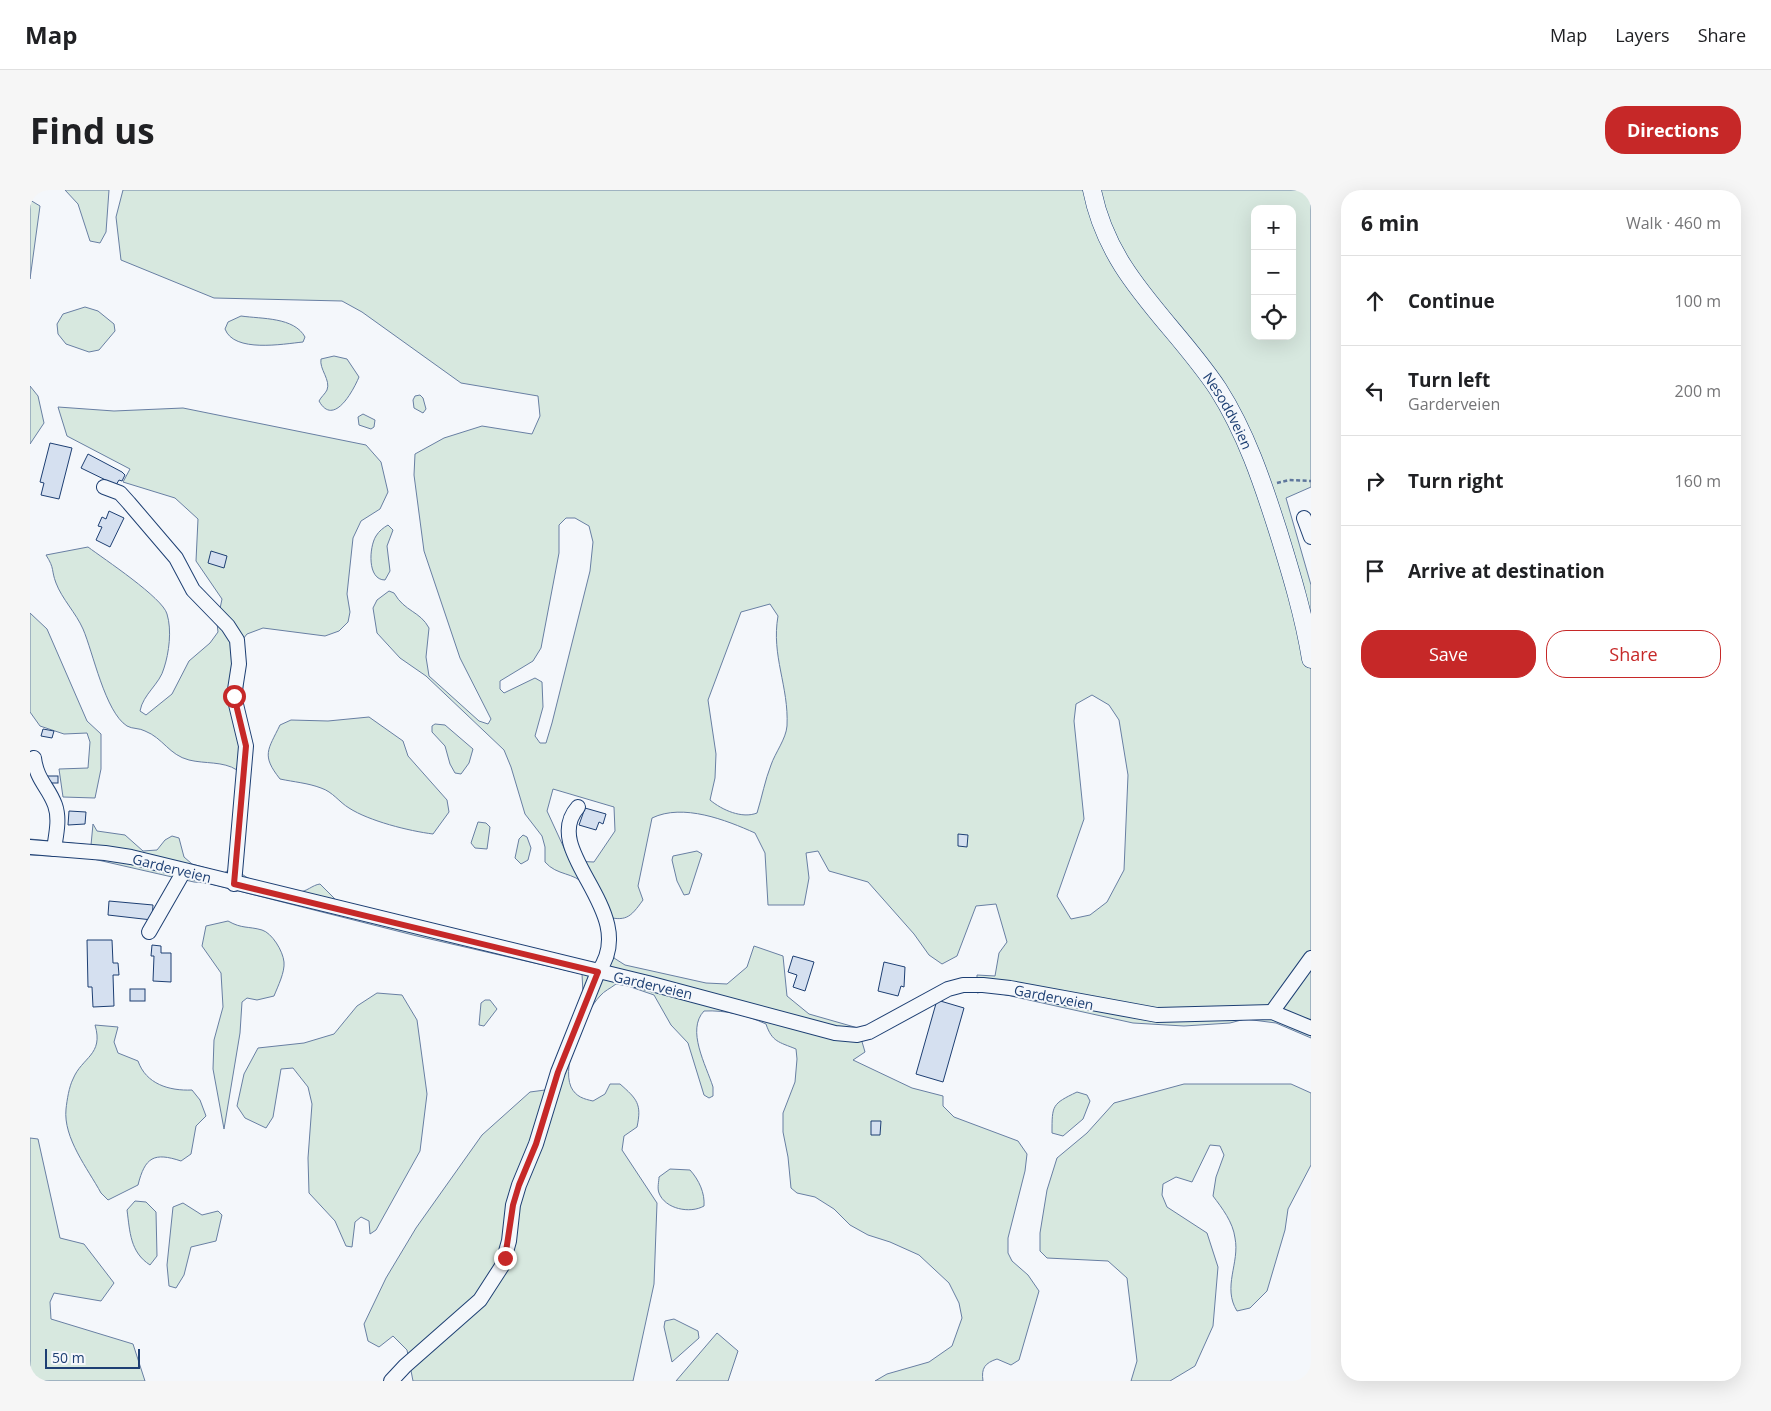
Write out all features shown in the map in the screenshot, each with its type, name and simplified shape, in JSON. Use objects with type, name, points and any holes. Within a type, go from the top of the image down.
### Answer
[{"type":"main road","name":"Nesoddveien","points":[[1092,190],[1101,227],[1114,255],[1135,287],[1217,388],[1246,440],[1264,487],[1295,588],[1311,659]]},
{"type":"street","points":[[104,487],[120,492],[176,558],[193,590],[228,626],[236,640],[239,664],[234,696],[246,746],[234,884]]},
{"type":"street","points":[[1304,518],[1311,537]]},
{"type":"street","points":[[34,758],[40,780],[56,806],[58,818],[54,849]]},
{"type":"street","points":[[391,1381],[405,1366],[480,1300],[502,1266],[509,1241],[513,1205],[519,1185],[536,1144],[558,1072],[598,972],[606,958],[609,934],[608,920],[573,852],[570,823],[573,812],[578,806]]},
{"type":"street","name":"Garderveien","points":[[30,847],[106,853],[598,972],[847,1035],[868,1032],[934,996],[963,985],[1010,988],[1157,1015],[1272,1012],[1311,1028]]},
{"type":"street","points":[[149,932],[184,871]]},
{"type":"street","points":[[1272,1012],[1311,958]]},
{"type":"path","points":[[1264,487],[1289,480],[1311,481]]},
{"type":"shaded area","points":[[65,190],[109,190],[106,232],[100,243],[90,241],[78,204]]},
{"type":"shaded area","points":[[123,190],[1311,190],[1311,487],[1286,498],[1311,585],[1311,1038],[1276,1023],[1245,1019],[1230,1023],[1184,1026],[1133,1023],[988,991],[977,993],[977,975],[995,976],[999,953],[1007,942],[996,904],[976,906],[957,956],[942,964],[929,955],[914,934],[868,882],[829,871],[818,851],[806,853],[809,878],[804,905],[768,905],[765,853],[755,833],[704,815],[677,812],[652,818],[638,886],[643,900],[631,915],[627,917],[617,919],[603,916],[590,892],[581,881],[555,870],[545,862],[545,847],[542,836],[525,814],[504,750],[426,676],[400,658],[377,633],[373,608],[377,600],[389,591],[394,593],[403,604],[425,622],[429,628],[426,657],[429,676],[479,721],[488,724],[491,719],[460,658],[424,551],[414,475],[415,454],[444,438],[482,426],[532,434],[540,416],[538,396],[461,383],[362,312],[342,301],[214,298],[121,260],[116,217]],"holes":[[[566,518],[575,518],[589,526],[593,542],[590,571],[552,723],[546,743],[540,743],[535,736],[543,707],[542,682],[535,678],[504,693],[500,689],[500,681],[533,661],[541,648],[559,553],[559,525]],[[770,604],[778,616],[776,631],[778,658],[787,711],[787,726],[783,741],[769,771],[757,813],[745,815],[726,810],[710,800],[715,778],[716,754],[708,700],[741,612]],[[1092,695],[1109,705],[1119,720],[1128,775],[1124,870],[1107,902],[1090,915],[1071,919],[1057,896],[1084,819],[1074,721],[1076,704]],[[553,789],[614,807],[615,831],[594,862],[570,861],[547,811]]]},
{"type":"shaded area","points":[[30,200],[40,206],[30,279]]},
{"type":"shaded area","points":[[85,307],[98,311],[114,324],[115,331],[99,350],[89,352],[66,344],[58,334],[57,324],[63,314]]},
{"type":"shaded area","points":[[241,316],[285,322],[300,330],[305,337],[303,342],[272,345],[248,344],[238,341],[230,337],[225,329],[228,322]]},
{"type":"shaded area","points":[[334,356],[347,359],[359,377],[343,404],[331,410],[325,408],[319,401],[328,386],[321,359]]},
{"type":"shaded area","points":[[30,386],[38,396],[44,423],[30,444]]},
{"type":"shaded area","points":[[420,395],[423,398],[426,409],[423,413],[414,408],[413,400],[415,396]]},
{"type":"shaded area","points":[[58,407],[114,411],[183,408],[366,445],[381,462],[388,492],[380,509],[361,521],[353,538],[347,594],[350,612],[348,622],[339,631],[325,636],[263,628],[247,634],[243,639],[242,874],[260,883],[292,892],[301,892],[320,884],[336,900],[586,961],[598,963],[612,949],[614,958],[625,965],[706,983],[727,984],[747,967],[754,946],[783,956],[787,996],[809,1014],[858,1028],[865,1052],[853,1060],[912,1088],[943,1096],[943,1106],[954,1117],[1018,1141],[1027,1154],[1025,1171],[1008,1238],[1008,1253],[1012,1261],[1028,1275],[1039,1291],[1019,1360],[1011,1365],[997,1359],[989,1362],[983,1369],[983,1381],[875,1381],[887,1374],[929,1362],[952,1346],[962,1318],[959,1303],[949,1283],[919,1255],[890,1242],[868,1235],[850,1225],[834,1209],[815,1197],[797,1193],[791,1188],[783,1132],[783,1113],[795,1082],[796,1049],[777,1041],[771,1035],[766,1024],[728,1012],[704,1011],[699,1019],[697,1038],[713,1087],[713,1096],[709,1098],[704,1095],[688,1043],[671,1025],[654,995],[616,984],[600,996],[587,1014],[572,1053],[569,1077],[571,1087],[575,1093],[593,1101],[605,1094],[610,1084],[620,1084],[631,1094],[638,1107],[637,1127],[624,1136],[622,1150],[657,1203],[654,1284],[633,1381],[413,1381],[407,1350],[393,1336],[379,1347],[368,1341],[364,1324],[386,1278],[416,1228],[482,1135],[530,1092],[545,1090],[553,1074],[583,993],[582,974],[417,936],[207,883],[194,882],[89,858],[30,855],[30,839],[91,845],[93,824],[97,831],[125,835],[143,851],[157,850],[165,840],[172,836],[179,838],[184,857],[192,864],[224,873],[230,869],[237,770],[226,765],[182,758],[151,734],[127,726],[119,719],[112,708],[100,681],[83,629],[59,589],[51,563],[46,555],[88,547],[144,589],[163,607],[169,620],[170,634],[166,662],[162,674],[144,699],[140,711],[146,715],[172,694],[189,661],[210,643],[218,632],[217,623],[222,599],[196,561],[198,519],[175,498],[123,482],[130,469],[67,436]]},
{"type":"shaded area","points":[[363,414],[375,420],[374,427],[371,429],[359,425],[358,417]]},
{"type":"shaded area","points":[[388,525],[393,530],[387,546],[390,571],[385,580],[379,579],[375,575],[372,569],[371,555],[376,536]]},
{"type":"shaded area","points":[[30,613],[47,629],[87,721],[101,734],[101,769],[95,798],[63,797],[59,769],[88,768],[90,742],[87,733],[64,734],[40,726],[30,712]]},
{"type":"shaded area","points":[[369,717],[403,741],[408,756],[447,800],[449,812],[433,834],[401,828],[357,813],[325,790],[311,785],[280,779],[270,764],[268,752],[280,725],[291,720],[328,721]]},
{"type":"shaded area","points":[[435,724],[445,725],[473,749],[469,763],[461,774],[455,773],[450,764],[445,746],[432,732],[432,726]]},
{"type":"shaded area","points":[[478,822],[486,823],[490,827],[487,849],[475,848],[471,843]]},
{"type":"shaded area","points":[[523,835],[527,837],[531,848],[528,860],[521,864],[515,858],[519,839]]},
{"type":"shaded area","points":[[697,851],[702,854],[689,894],[684,895],[677,881],[672,860],[673,856]]},
{"type":"shaded area","points":[[228,921],[233,924],[262,930],[270,935],[282,953],[284,966],[274,996],[257,1000],[247,998],[242,1002],[240,1033],[224,1129],[213,1069],[214,1040],[223,1007],[221,973],[202,946],[206,926]]},
{"type":"shaded area","points":[[377,993],[402,995],[417,1020],[427,1094],[420,1151],[376,1230],[370,1234],[369,1221],[361,1217],[355,1222],[352,1247],[346,1246],[335,1221],[309,1193],[308,1158],[312,1104],[308,1087],[293,1068],[281,1069],[273,1117],[266,1128],[245,1118],[237,1106],[244,1074],[258,1048],[304,1043],[334,1034],[357,1006]]},
{"type":"shaded area","points":[[485,1000],[490,1000],[497,1009],[484,1026],[479,1025],[481,1003]]},
{"type":"shaded area","points":[[95,1025],[118,1027],[114,1042],[118,1053],[138,1061],[147,1075],[159,1084],[175,1089],[192,1090],[200,1100],[206,1116],[196,1126],[191,1154],[181,1161],[164,1157],[152,1159],[144,1168],[138,1185],[108,1200],[101,1193],[72,1142],[66,1120],[67,1102],[72,1082],[97,1043]]},
{"type":"shaded area","points":[[1184,1084],[1291,1084],[1311,1093],[1311,1165],[1288,1209],[1285,1230],[1267,1291],[1250,1308],[1237,1311],[1231,1293],[1236,1247],[1234,1232],[1227,1216],[1213,1196],[1216,1177],[1224,1155],[1220,1146],[1210,1145],[1192,1182],[1176,1177],[1163,1184],[1162,1195],[1167,1207],[1207,1233],[1218,1267],[1213,1326],[1195,1366],[1170,1381],[1131,1381],[1137,1361],[1127,1278],[1108,1261],[1047,1258],[1040,1251],[1040,1233],[1047,1190],[1057,1158],[1087,1133],[1114,1103]]},
{"type":"shaded area","points":[[1077,1092],[1087,1095],[1090,1101],[1083,1119],[1063,1136],[1052,1133],[1052,1116],[1055,1106]]},
{"type":"shaded area","points":[[30,1138],[38,1139],[60,1238],[84,1244],[114,1283],[101,1301],[54,1293],[50,1302],[51,1319],[133,1344],[145,1381],[30,1381]]},
{"type":"shaded area","points":[[670,1169],[690,1170],[701,1187],[704,1196],[704,1206],[692,1210],[678,1209],[662,1198],[658,1191],[659,1177]]},
{"type":"shaded area","points":[[135,1201],[146,1202],[156,1212],[157,1256],[150,1265],[138,1254],[130,1234],[127,1210]]},
{"type":"shaded area","points":[[183,1203],[202,1215],[218,1211],[222,1215],[216,1241],[191,1247],[184,1275],[176,1288],[169,1286],[167,1265],[173,1207]]},
{"type":"shaded area","points":[[674,1319],[698,1331],[699,1338],[672,1362],[664,1327],[665,1321]]},
{"type":"shaded area","points":[[717,1333],[738,1351],[728,1381],[676,1381]]},
{"type":"building","points":[[50,443],[72,448],[59,499],[41,495],[44,483],[40,482]]},
{"type":"building","points":[[88,454],[122,472],[125,475],[122,481],[119,480],[116,485],[81,468]]},
{"type":"building","points":[[109,511],[124,518],[110,547],[96,540],[102,527],[98,526],[102,517],[106,519]]},
{"type":"building","points":[[211,551],[227,556],[224,568],[208,563]]},
{"type":"building","points":[[43,729],[54,731],[52,738],[41,736]]},
{"type":"building","points":[[45,776],[58,776],[58,783],[45,783]]},
{"type":"building","points":[[585,808],[606,814],[603,824],[599,822],[596,830],[579,825]]},
{"type":"building","points":[[69,811],[86,812],[85,824],[68,825]]},
{"type":"building","points":[[958,834],[968,835],[967,847],[958,846]]},
{"type":"building","points":[[109,901],[153,905],[152,920],[108,915]]},
{"type":"building","points":[[87,940],[112,940],[113,963],[118,963],[119,975],[113,975],[114,1006],[93,1007],[92,987],[88,987]]},
{"type":"building","points":[[152,945],[161,946],[161,953],[171,953],[171,982],[153,981],[154,956],[151,956]]},
{"type":"building","points":[[793,956],[814,962],[805,991],[793,987],[797,975],[788,972]]},
{"type":"building","points":[[884,962],[905,967],[904,987],[901,986],[898,996],[878,991]]},
{"type":"building","points":[[130,989],[145,989],[145,1001],[130,1001]]},
{"type":"building","points":[[937,1000],[964,1008],[943,1082],[916,1074]]},
{"type":"building","points":[[871,1121],[881,1121],[880,1135],[871,1135]]},
{"type":"route","points":[[234,696],[246,746],[234,884],[598,972],[558,1072],[536,1144],[519,1185],[513,1205],[505,1258]]}]
